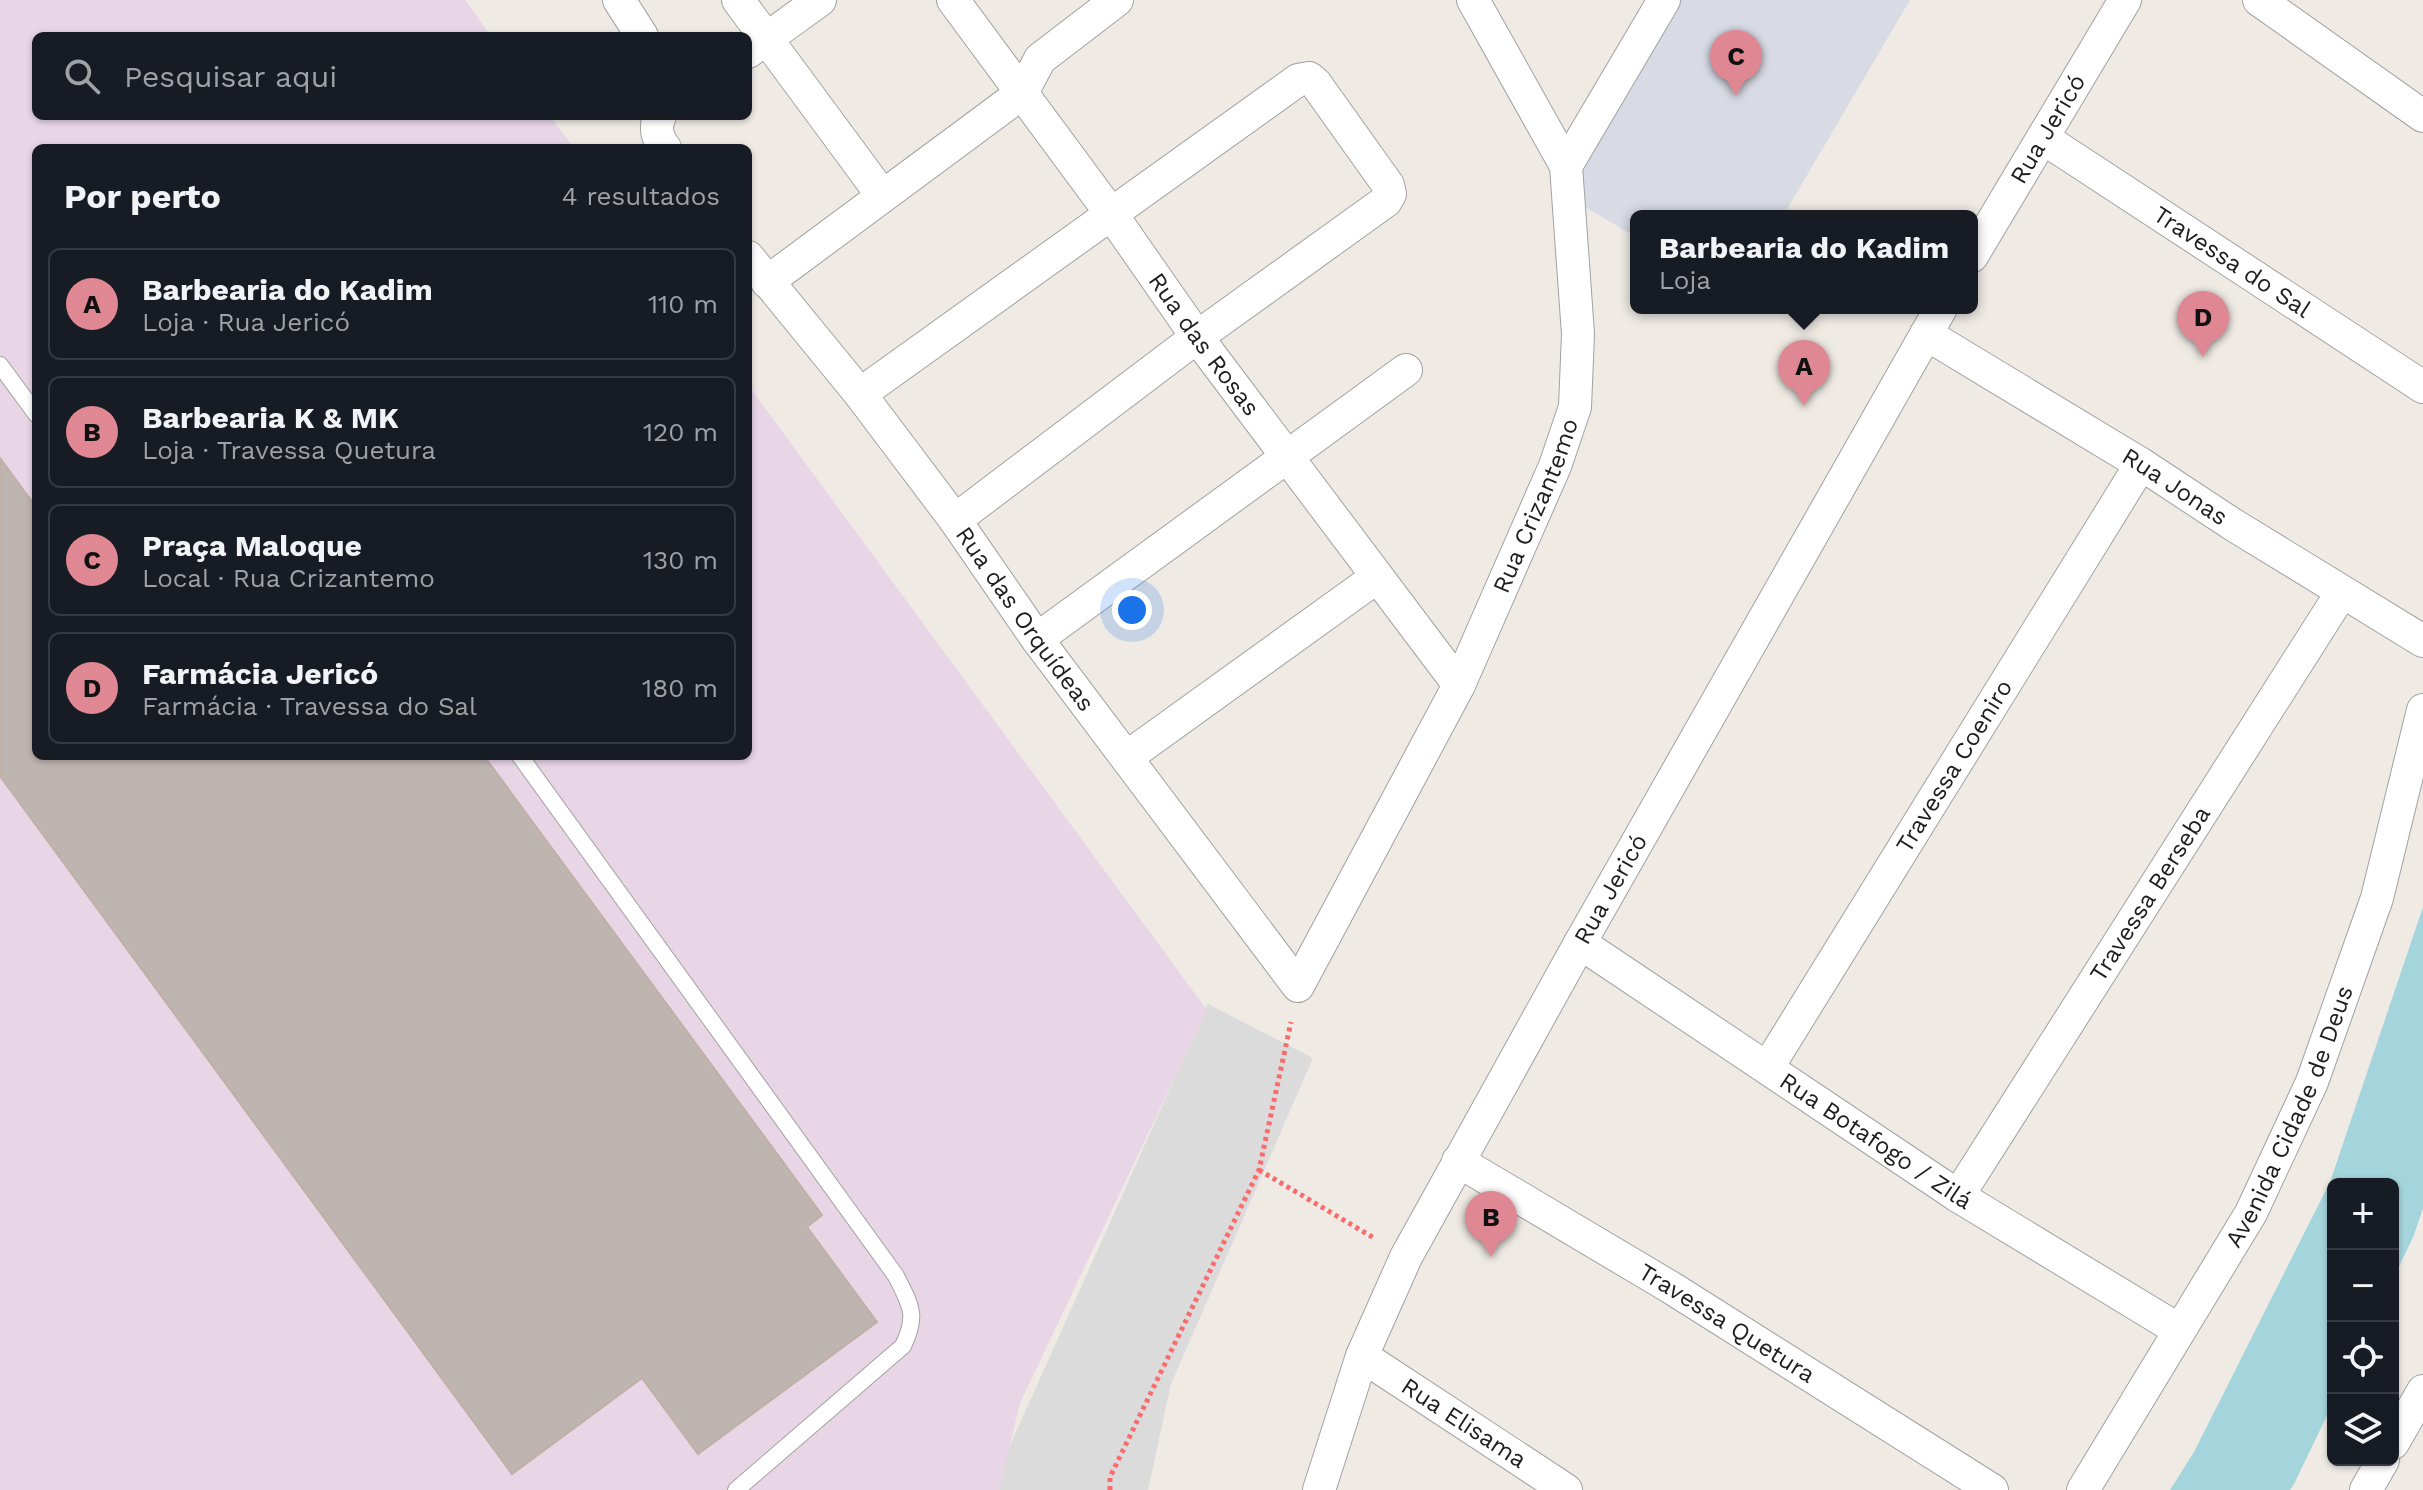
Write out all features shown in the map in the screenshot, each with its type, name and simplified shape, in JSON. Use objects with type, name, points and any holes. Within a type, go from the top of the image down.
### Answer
[{"type":"street","points":[[619,0],[639,32]]},
{"type":"street","points":[[738,0],[752,32]]},
{"type":"street","points":[[820,0],[757,45],[882,195]]},
{"type":"street","name":"Rua das Rosas","points":[[953,0],[1112,215],[1197,337],[1459,685]]},
{"type":"street","points":[[758,270],[882,195],[1022,93],[1040,59],[1117,0]]},
{"type":"street","name":"Rua Crizantemo","points":[[1298,986],[1459,685],[1555,466],[1575,407],[1578,334],[1566,166],[1473,0]]},
{"type":"street","points":[[1566,166],[1664,0]]},
{"type":"street","name":"Rua Jericó","points":[[1978,246],[2125,0]]},
{"type":"street","points":[[2259,0],[2423,116]]},
{"type":"street","points":[[860,394],[1304,77],[1316,84],[1388,185],[1390,194],[1386,201],[1197,337],[955,520]]},
{"type":"street","points":[[658,120],[656,126],[663,144]]},
{"type":"street","name":"Travessa do Sal","points":[[2043,138],[2423,387]]},
{"type":"street","name":"Rua das Orquídeas","points":[[758,270],[860,394],[955,520],[1037,639],[1298,986]]},
{"type":"street","name":"Rua Jericó","points":[[1319,1490],[1362,1356],[1406,1257],[1580,943],[1933,321]]},
{"type":"street","name":"Rua Jonas","points":[[1933,321],[2232,524],[2423,641]]},
{"type":"street","points":[[1037,639],[1406,370]]},
{"type":"street","name":"Travessa Coeniro","points":[[1768,1067],[2141,464]]},
{"type":"street","points":[[1127,757],[1377,577]]},
{"type":"street","name":"Travessa Berseba","points":[[1958,1196],[2342,592]]},
{"type":"street","name":"Avenida Cidade de Deus","points":[[2083,1490],[2251,1213],[2312,1082],[2377,898],[2423,710]]},
{"type":"street","name":"Rua Botafogo / Zilá","points":[[1580,943],[1958,1196],[2179,1330]]},
{"type":"street","name":"Travessa Quetura","points":[[1458,1161],[1670,1287],[1992,1490]]},
{"type":"street","name":"Rua Elisama","points":[[1362,1356],[1522,1478],[1566,1490]]},
{"type":"street","points":[[2399,1433],[2423,1391]]},
{"type":"street","points":[[2366,1490],[2380,1466]]},
{"type":"lane","points":[[0,365],[32,409]]},
{"type":"lane","points":[[523,760],[896,1276],[907,1298],[913,1324],[903,1346],[736,1490]]},
{"type":"path","points":[[1110,1490],[1110,1477],[1259,1170],[1298,986]]},
{"type":"path","points":[[1259,1170],[1406,1257]]},
{"type":"shaded area","points":[[0,0],[465,0],[488,32],[32,32],[32,120],[553,120],[571,144],[32,144],[32,760],[752,760],[752,390],[1207,1010],[1020,1403],[999,1490],[0,1490]]},
{"type":"shaded area","points":[[1674,0],[1910,0],[1787,210],[1630,210],[1630,233],[1561,193]]},
{"type":"shaded area","points":[[1208,1004],[1313,1058],[1171,1384],[1148,1490],[990,1490]]},
{"type":"water","points":[[2423,907],[2423,1208],[2399,1266],[2399,1178],[2331,1178]]},
{"type":"water","points":[[2327,1188],[2327,1415],[2294,1484],[2290,1490],[2170,1490],[2194,1452]]},
{"type":"building","points":[[0,458],[32,502],[32,760],[487,760],[822,1215],[807,1227],[877,1322],[698,1454],[642,1378],[512,1474],[0,776]]},
{"type":"place","name":"Praça Maloque","points":[[1736,96]]},
{"type":"place","name":"Farmácia Jericó","points":[[2203,357]]},
{"type":"place","name":"Barbearia do Kadim","points":[[1804,406]]},
{"type":"place","name":"Barbearia K & MK","points":[[1491,1257]]}]
